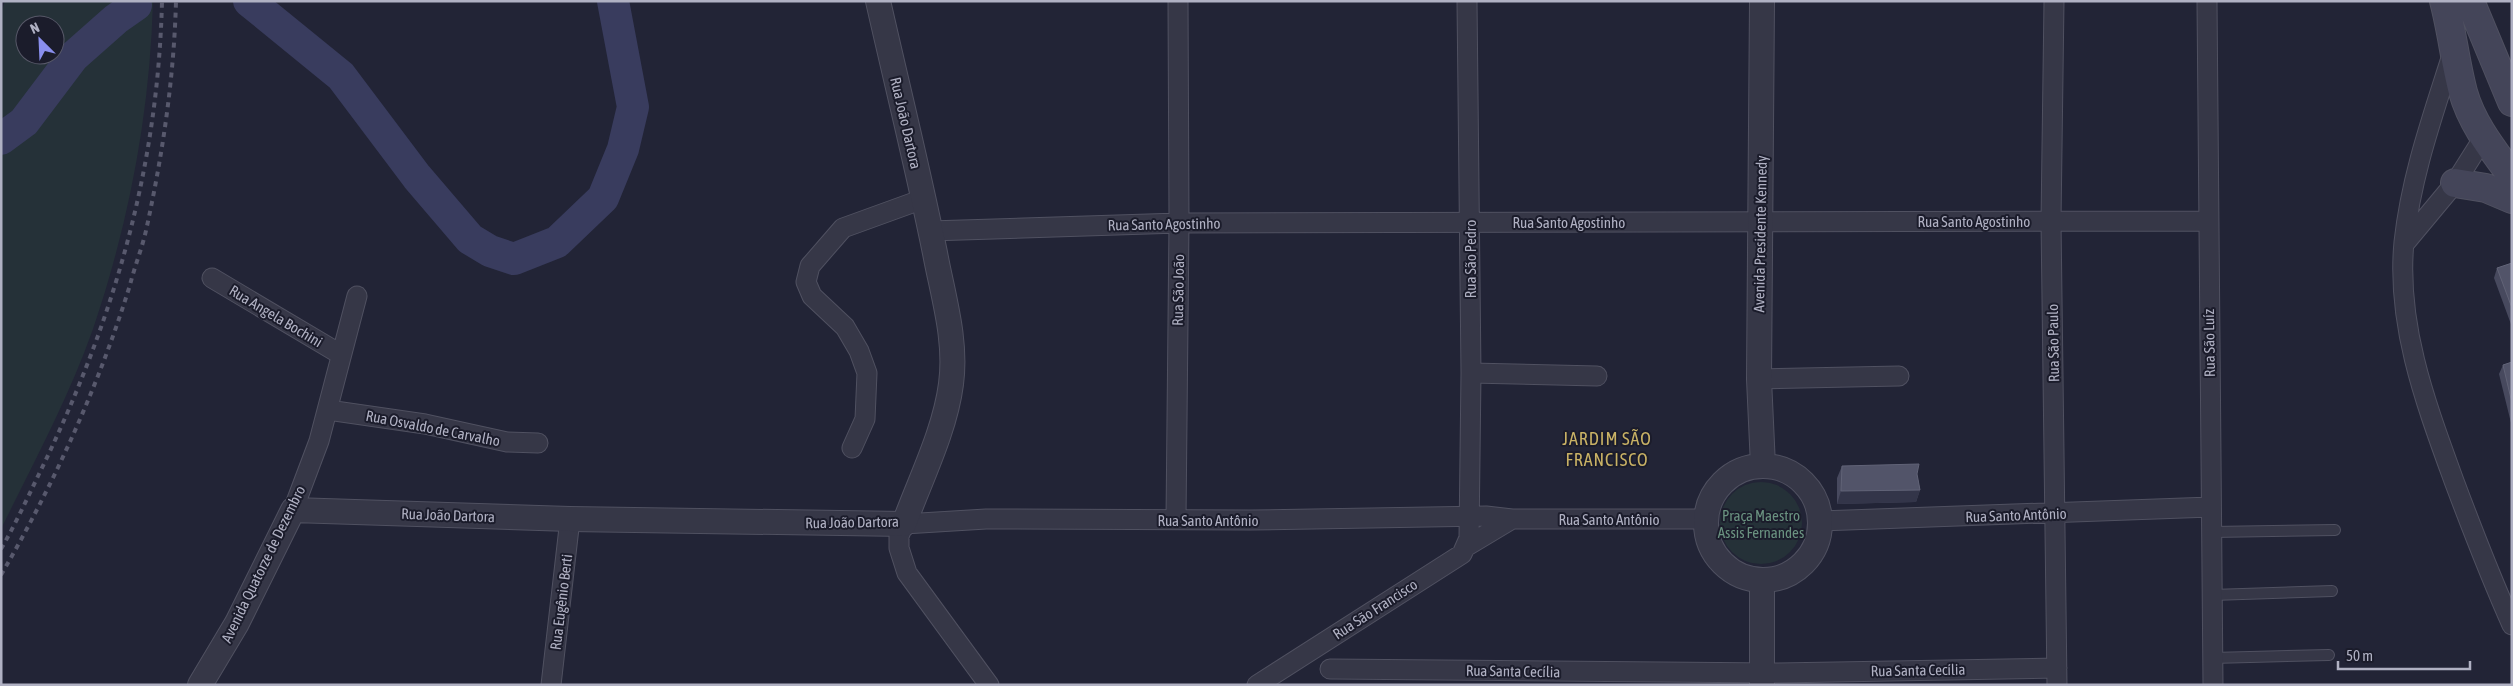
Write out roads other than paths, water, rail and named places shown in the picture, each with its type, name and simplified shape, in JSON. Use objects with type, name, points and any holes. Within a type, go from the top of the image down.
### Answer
[{"type":"main road","points":[[2444,1],[2464,93],[2484,137],[2512,176]]},
{"type":"main road","points":[[2470,1],[2505,84],[2484,137]]},
{"type":"main road","points":[[2455,48],[2464,46],[2479,50],[2505,84]]},
{"type":"main road","points":[[2455,183],[2486,188],[2512,199]]},
{"type":"street","name":"Rua João Dartora","points":[[293,510],[570,519],[904,524],[935,443],[952,376],[953,357],[949,322],[930,231],[878,1]]},
{"type":"street","name":"Rua São João","points":[[1176,519],[1179,223],[1178,1]]},
{"type":"street","name":"Rua São Pedro","points":[[1467,1],[1471,373],[1469,517]]},
{"type":"street","name":"Avenida Presidente Kennedy","points":[[1762,1],[1759,379],[1763,466]]},
{"type":"street","name":"Rua São Paulo","points":[[2054,1],[2051,221],[2057,676]]},
{"type":"street","name":"Rua São Luíz","points":[[2207,1],[2207,221],[2213,685]]},
{"type":"street","points":[[2455,48],[2418,161],[2404,244],[2406,322],[2420,388],[2488,572],[2512,625]]},
{"type":"street","points":[[2404,244],[2455,183],[2484,137]]},
{"type":"street","points":[[852,448],[865,418],[867,373],[859,351],[845,327],[812,296],[806,282],[810,266],[843,228],[923,199]]},
{"type":"street","name":"Rua Santo Agostinho","points":[[930,231],[1179,223],[1760,220],[2207,221]]},
{"type":"street","name":"Rua Angela Bochini","points":[[212,278],[340,354]]},
{"type":"street","name":"Avenida Quatorze de Dezembro","points":[[200,685],[237,622],[293,510],[328,410],[340,354],[357,296]]},
{"type":"street","points":[[1471,373],[1597,376]]},
{"type":"street","points":[[1759,379],[1900,376]]},
{"type":"street","name":"Rua Osvaldo de Carvalho","points":[[328,410],[425,424],[507,442],[538,443]]},
{"type":"street","points":[[1763,466],[1785,471],[1799,479],[1810,491],[1817,506],[1820,521],[1817,540],[1809,557],[1795,570],[1778,578],[1762,580],[1742,577],[1726,568],[1714,554],[1707,537],[1705,519],[1710,502],[1719,486],[1734,474],[1763,466]]},
{"type":"street","name":"Rua Santo Antônio","points":[[1820,521],[2211,507]]},
{"type":"street","name":"Rua Santo Antônio","points":[[904,524],[986,519],[1486,516],[1512,519],[1705,519]]},
{"type":"street","points":[[1467,546],[1469,517]]},
{"type":"street","name":"Rua Eugênio Berti","points":[[551,685],[570,519]]},
{"type":"street","points":[[1467,546],[1512,519]]},
{"type":"street","points":[[904,524],[899,536],[899,548],[907,573],[989,685]]},
{"type":"street","name":"Rua São Francisco","points":[[1257,685],[1462,554],[1467,546]]},
{"type":"street","points":[[1761,679],[1762,580]]},
{"type":"street","points":[[1314,648],[1341,685]]},
{"type":"street","name":"Rua Santa Cecília","points":[[1330,669],[1761,679],[2057,676]]},
{"type":"lane","points":[[2212,532],[2335,530]]},
{"type":"lane","points":[[2212,595],[2332,591]]},
{"type":"lane","points":[[2212,658],[2329,656]]},
{"type":"waterway","points":[[249,1],[341,76],[417,177],[470,239],[490,251],[514,259],[557,242],[603,198],[623,149],[633,107],[613,1]]},
{"type":"waterway","points":[[1,139],[24,122],[73,57],[116,19],[136,5]]},
{"type":"railway","points":[[1,549],[65,417],[89,360],[127,244],[141,185],[152,125],[159,64],[162,1]]},
{"type":"railway","points":[[1,575],[57,470],[74,433],[90,397],[130,285],[145,233],[163,142],[173,58],[176,1]]},
{"type":"district","name":"JARDIM SÃO FRANCISCO","points":[[1607,448]]},
{"type":"park label","name":"Praça Maestro Assis Fernandes","points":[[1761,524]]}]
